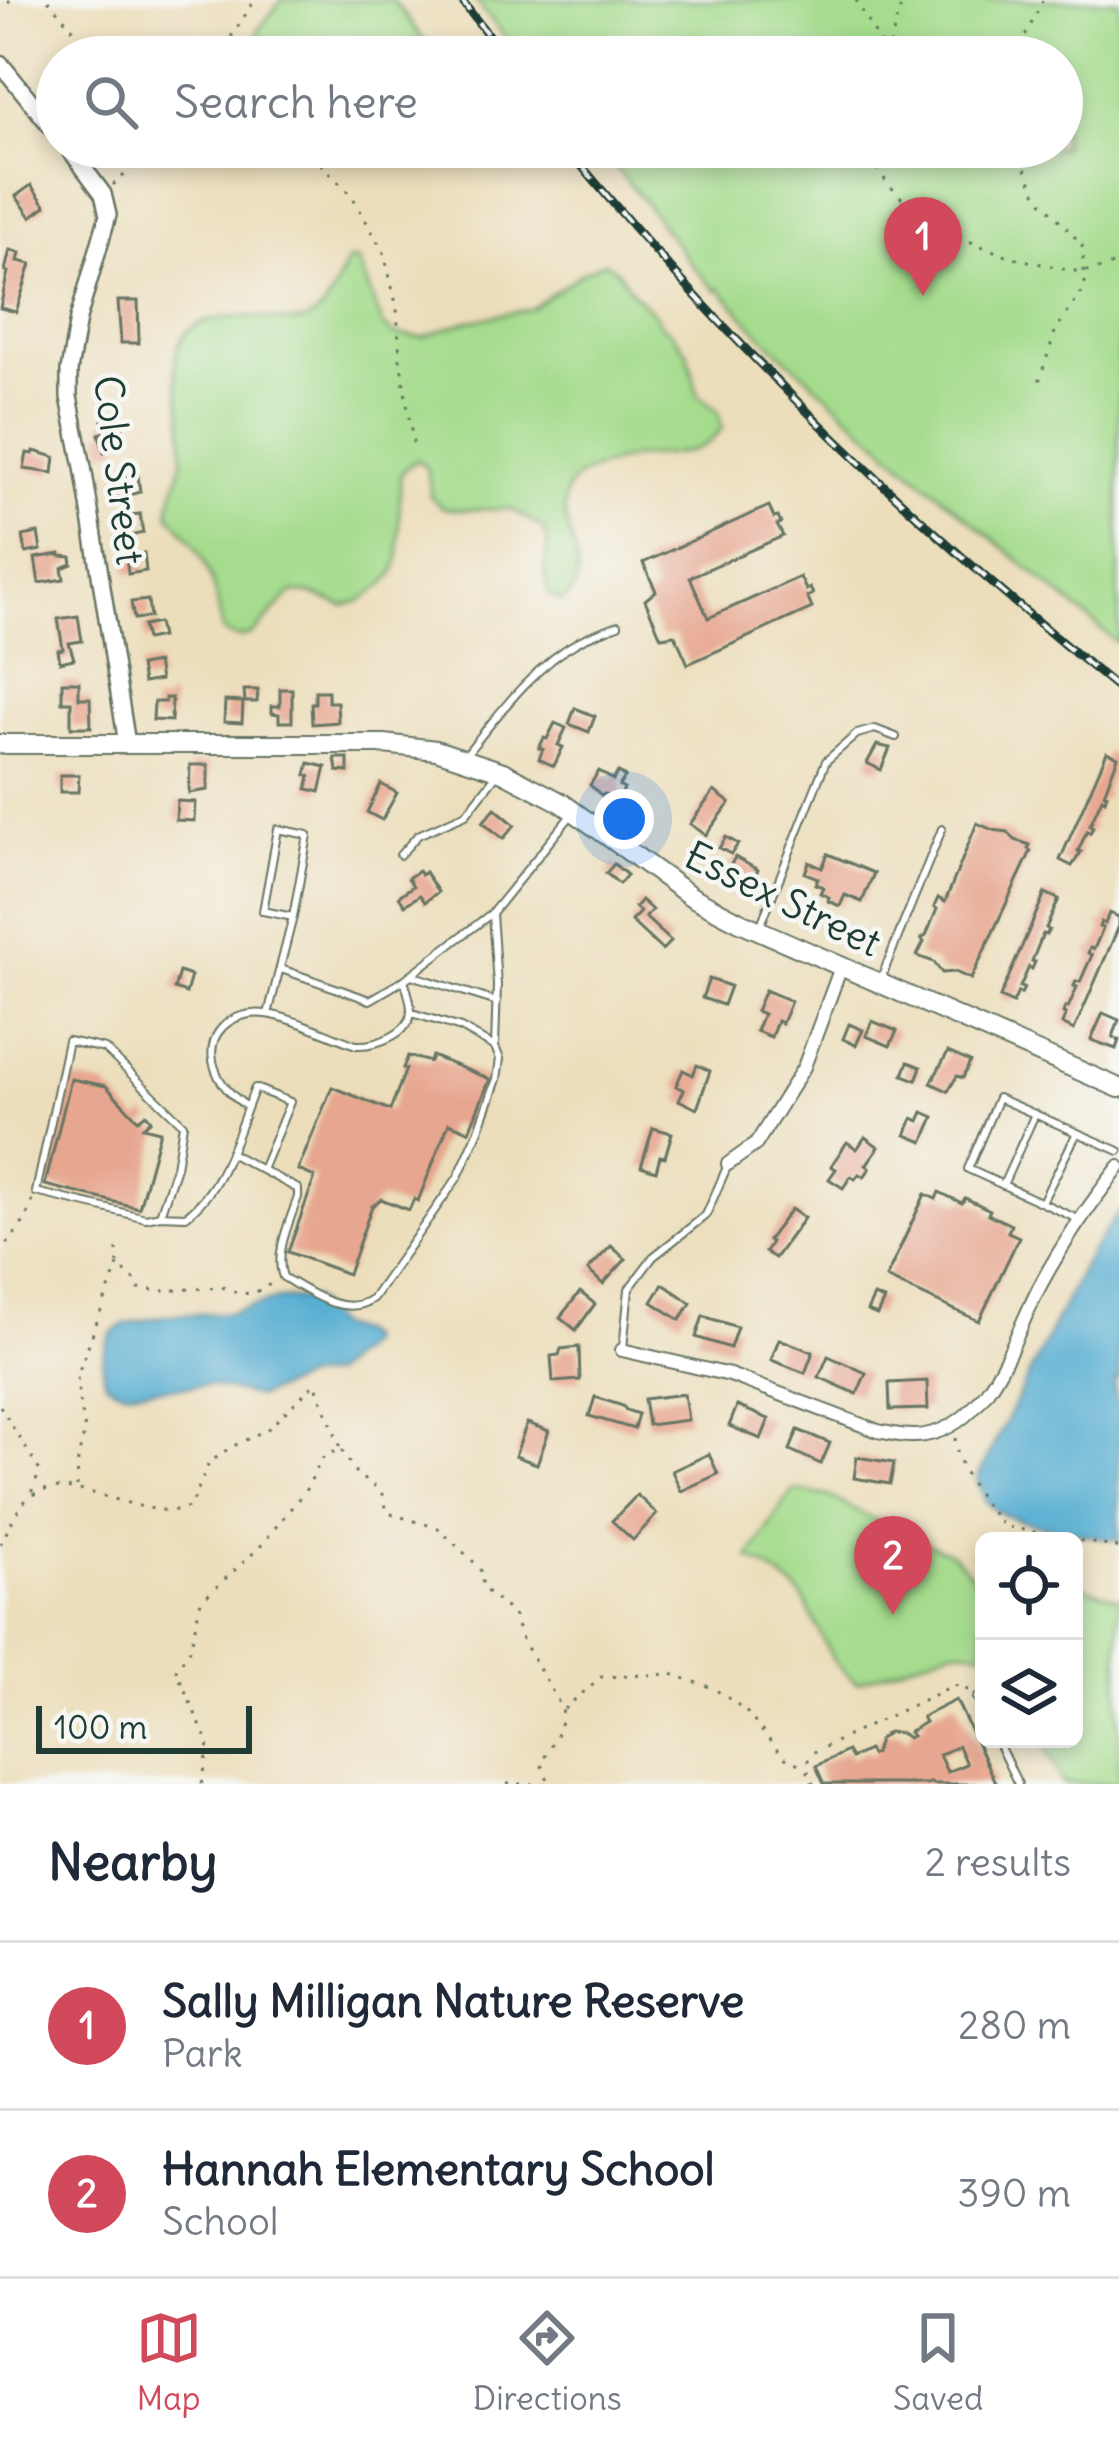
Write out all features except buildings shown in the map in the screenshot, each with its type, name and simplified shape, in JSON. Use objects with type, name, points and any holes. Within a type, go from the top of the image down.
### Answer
[{"type":"main road","name":"Essex Street","points":[[0,744],[384,744],[436,749],[500,771],[574,812],[692,897],[1119,1088]]},
{"type":"street","points":[[0,63],[36,108]]},
{"type":"street","points":[[84,168],[103,194]]},
{"type":"street","name":"Cole Street","points":[[103,194],[108,215],[79,319],[69,398],[128,744]]},
{"type":"street","points":[[728,1164],[756,1144],[803,1067],[842,967]]},
{"type":"street","points":[[622,1350],[730,1375],[878,1431],[923,1436],[966,1414],[985,1394],[1041,1283],[1119,1167]]},
{"type":"lane","points":[[464,758],[551,659],[582,639],[618,625]]},
{"type":"lane","points":[[759,930],[826,761],[857,734],[875,730],[896,737]]},
{"type":"lane","points":[[400,855],[418,836],[466,814],[500,771]]},
{"type":"lane","points":[[281,969],[370,1000],[408,978],[492,913],[574,812]]},
{"type":"lane","points":[[268,1014],[293,917],[308,835],[278,829],[263,911],[293,917]]},
{"type":"lane","points":[[879,983],[942,829]]},
{"type":"lane","points":[[230,1153],[298,1189],[280,1256],[283,1277],[348,1308],[373,1298],[458,1177],[497,1079],[500,1059],[495,1047],[492,913]]},
{"type":"lane","points":[[408,978],[497,1002]]},
{"type":"lane","points":[[247,1107],[218,1076],[212,1056],[218,1034],[232,1017],[268,1014],[367,1046],[407,1024],[412,1013],[408,978]]},
{"type":"lane","points":[[412,1013],[460,1028],[495,1047]]},
{"type":"lane","points":[[160,1215],[176,1167],[183,1124],[105,1048],[68,1041],[37,1192],[146,1218],[193,1211],[230,1153],[254,1088],[290,1102],[262,1170]]},
{"type":"lane","points":[[1081,1220],[968,1169],[998,1098],[1119,1151]]},
{"type":"lane","points":[[1003,1185],[1035,1114]]},
{"type":"lane","points":[[1042,1202],[1077,1133]]},
{"type":"lane","points":[[622,1350],[629,1289],[653,1257],[706,1215],[728,1164]]},
{"type":"lane","points":[[1000,1748],[1018,1784]]},
{"type":"path","points":[[48,0],[78,35]]},
{"type":"path","points":[[232,36],[255,0]]},
{"type":"path","points":[[856,0],[876,36]]},
{"type":"path","points":[[892,36],[906,0]]},
{"type":"path","points":[[1025,36],[1043,0]]},
{"type":"path","points":[[103,194],[132,168]]},
{"type":"path","points":[[325,168],[352,196],[384,253],[398,308],[400,359],[414,449]]},
{"type":"path","points":[[876,168],[908,203],[955,235],[1019,259],[1083,272],[1119,263]]},
{"type":"path","points":[[1025,168],[1039,199],[1082,245],[1085,282],[1056,329],[1038,385]]},
{"type":"path","points":[[0,1254],[26,1219],[37,1192]]},
{"type":"path","points":[[78,1491],[78,1458],[85,1430],[77,1376],[118,1265],[118,1249]]},
{"type":"path","points":[[118,1265],[139,1289],[160,1291],[222,1287],[242,1294],[283,1277]]},
{"type":"path","points":[[29,1497],[50,1488],[142,1507],[191,1507],[209,1463],[269,1428],[315,1383],[357,1475],[381,1491],[388,1513],[438,1528],[480,1568],[483,1588],[513,1615],[563,1710]]},
{"type":"path","points":[[0,1406],[40,1471],[0,1544]]},
{"type":"path","points":[[952,1423],[956,1455],[1003,1526],[1119,1547]]},
{"type":"path","points":[[202,1784],[208,1745],[176,1670],[190,1649],[202,1601],[260,1546],[308,1488],[322,1459],[341,1448]]},
{"type":"path","points":[[507,1784],[549,1782],[541,1764],[559,1730],[563,1710],[601,1677],[671,1673],[713,1688],[743,1709],[783,1757],[806,1767],[814,1784]]},
{"type":"path","points":[[806,1767],[810,1754],[950,1687],[959,1685],[975,1693]]},
{"type":"green space","points":[[282,0],[393,0],[421,36],[257,36]]},
{"type":"green space","points":[[475,0],[1119,0],[1119,644],[901,462],[760,334],[699,273],[615,168],[1083,168],[1083,36],[504,36]]},
{"type":"green space","points":[[349,260],[358,261],[383,326],[396,335],[423,337],[464,322],[531,309],[604,262],[617,270],[688,353],[698,395],[718,411],[722,428],[695,449],[624,460],[572,482],[564,500],[577,575],[562,602],[548,593],[548,541],[541,527],[511,509],[443,508],[430,496],[427,470],[416,460],[400,479],[399,558],[382,586],[344,606],[294,592],[253,633],[234,636],[222,630],[212,581],[200,554],[169,514],[183,447],[177,350],[186,333],[217,319],[309,319],[329,301]]},
{"type":"green space","points":[[795,1490],[828,1496],[951,1553],[975,1582],[975,1651],[953,1648],[857,1682],[831,1655],[799,1594],[749,1558]]},
{"type":"green space","points":[[1083,1587],[1119,1598],[1119,1784],[1063,1784],[1046,1748],[1083,1748]]},
{"type":"water","points":[[1119,1212],[1119,1379],[1115,1382],[1119,1540],[1007,1516],[989,1505],[977,1479],[1089,1254]]},
{"type":"water","points":[[296,1298],[313,1299],[334,1325],[366,1339],[331,1375],[306,1378],[258,1397],[208,1385],[123,1391],[103,1376],[108,1341],[125,1324],[168,1315],[228,1313]]},
{"type":"railway","points":[[461,0],[489,36]]},
{"type":"railway","points":[[584,168],[693,293],[828,432],[970,564],[1119,689]]},
{"type":"place","name":"Sally Milligan Nature Reserve","points":[[923,296]]},
{"type":"place","name":"Hannah Elementary School","points":[[893,1615]]}]
